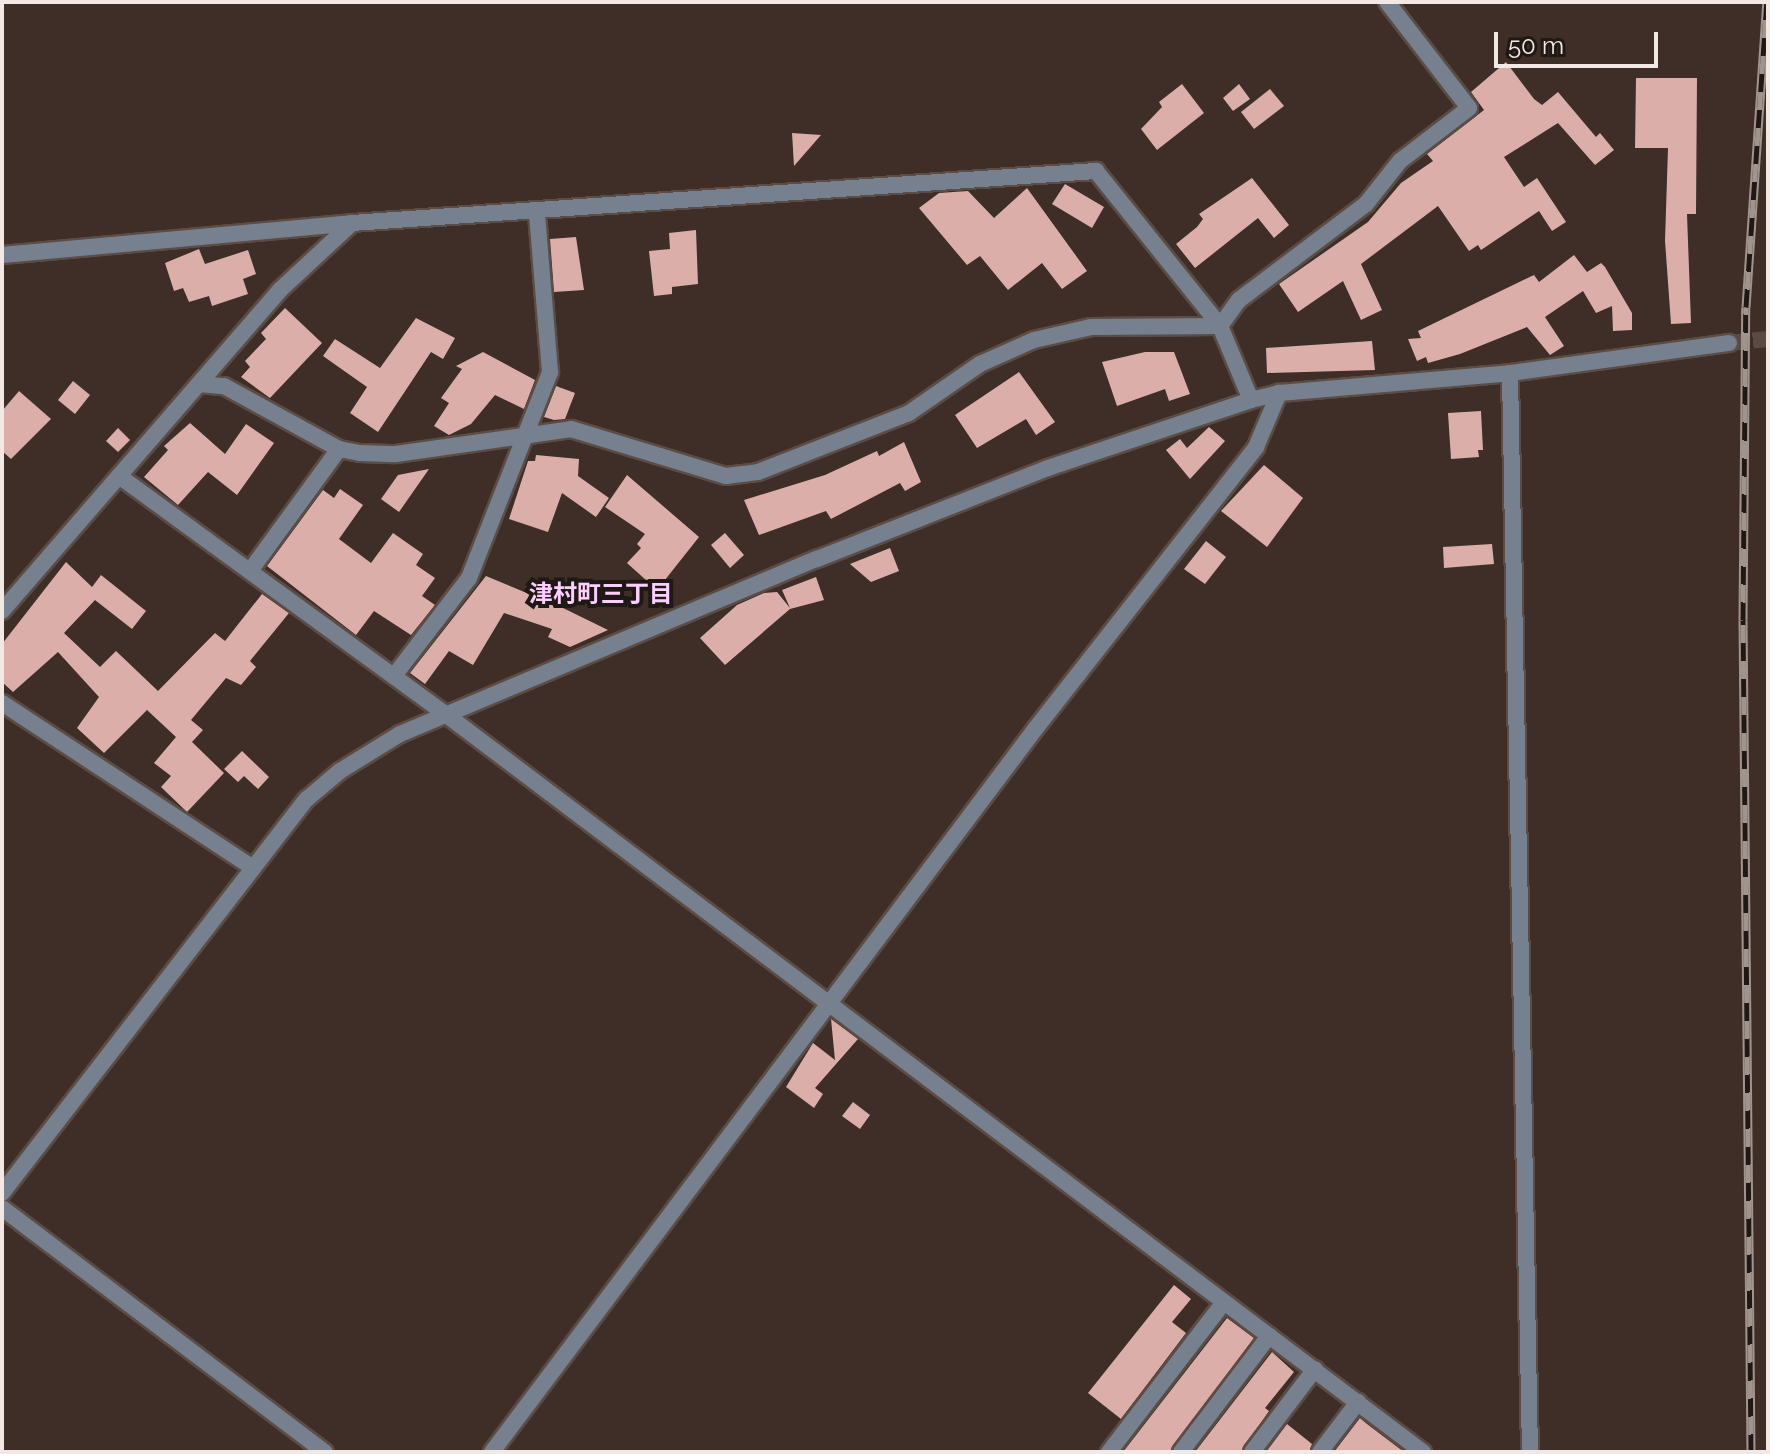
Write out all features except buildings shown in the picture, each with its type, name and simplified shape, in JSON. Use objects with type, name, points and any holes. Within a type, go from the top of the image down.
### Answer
[{"type":"street","points":[[1220,326],[1239,300],[1366,204],[1400,161],[1469,108],[1387,2]]},
{"type":"street","points":[[2,255],[352,223],[537,214],[1096,171],[1220,326],[1251,400]]},
{"type":"street","points":[[394,676],[469,578],[550,372],[537,214]]},
{"type":"street","points":[[2,611],[280,290],[352,223]]},
{"type":"street","points":[[199,384],[224,386],[339,449],[396,454],[571,429],[616,440],[680,466],[726,476],[758,472],[909,413],[980,364],[1034,340],[1091,327],[1220,326]]},
{"type":"street","points":[[2,1193],[307,799],[340,771],[444,713],[1048,468],[1251,400],[1279,393],[1510,373],[1729,343]]},
{"type":"street","points":[[1510,373],[1530,1452]]},
{"type":"street","points":[[492,1452],[832,1006],[1036,728],[1256,447],[1279,393]]},
{"type":"street","points":[[250,571],[339,449]]},
{"type":"street","points":[[119,476],[444,713],[1423,1452]]},
{"type":"street","points":[[2,703],[253,868]]},
{"type":"street","points":[[2,1208],[325,1452]]},
{"type":"street","points":[[1109,1452],[1224,1302]]},
{"type":"street","points":[[1181,1452],[1269,1336]]},
{"type":"street","points":[[1252,1452],[1315,1369]]},
{"type":"street","points":[[1320,1452],[1358,1402]]},
{"type":"street","points":[[1395,1452],[1405,1438]]},
{"type":"tunnel","points":[[1729,343],[1768,339]]},
{"type":"railway","points":[[1751,1452],[1743,620],[1746,307],[1767,2]]},
{"type":"district","name":"津村町三丁目","points":[[601,594]]}]
